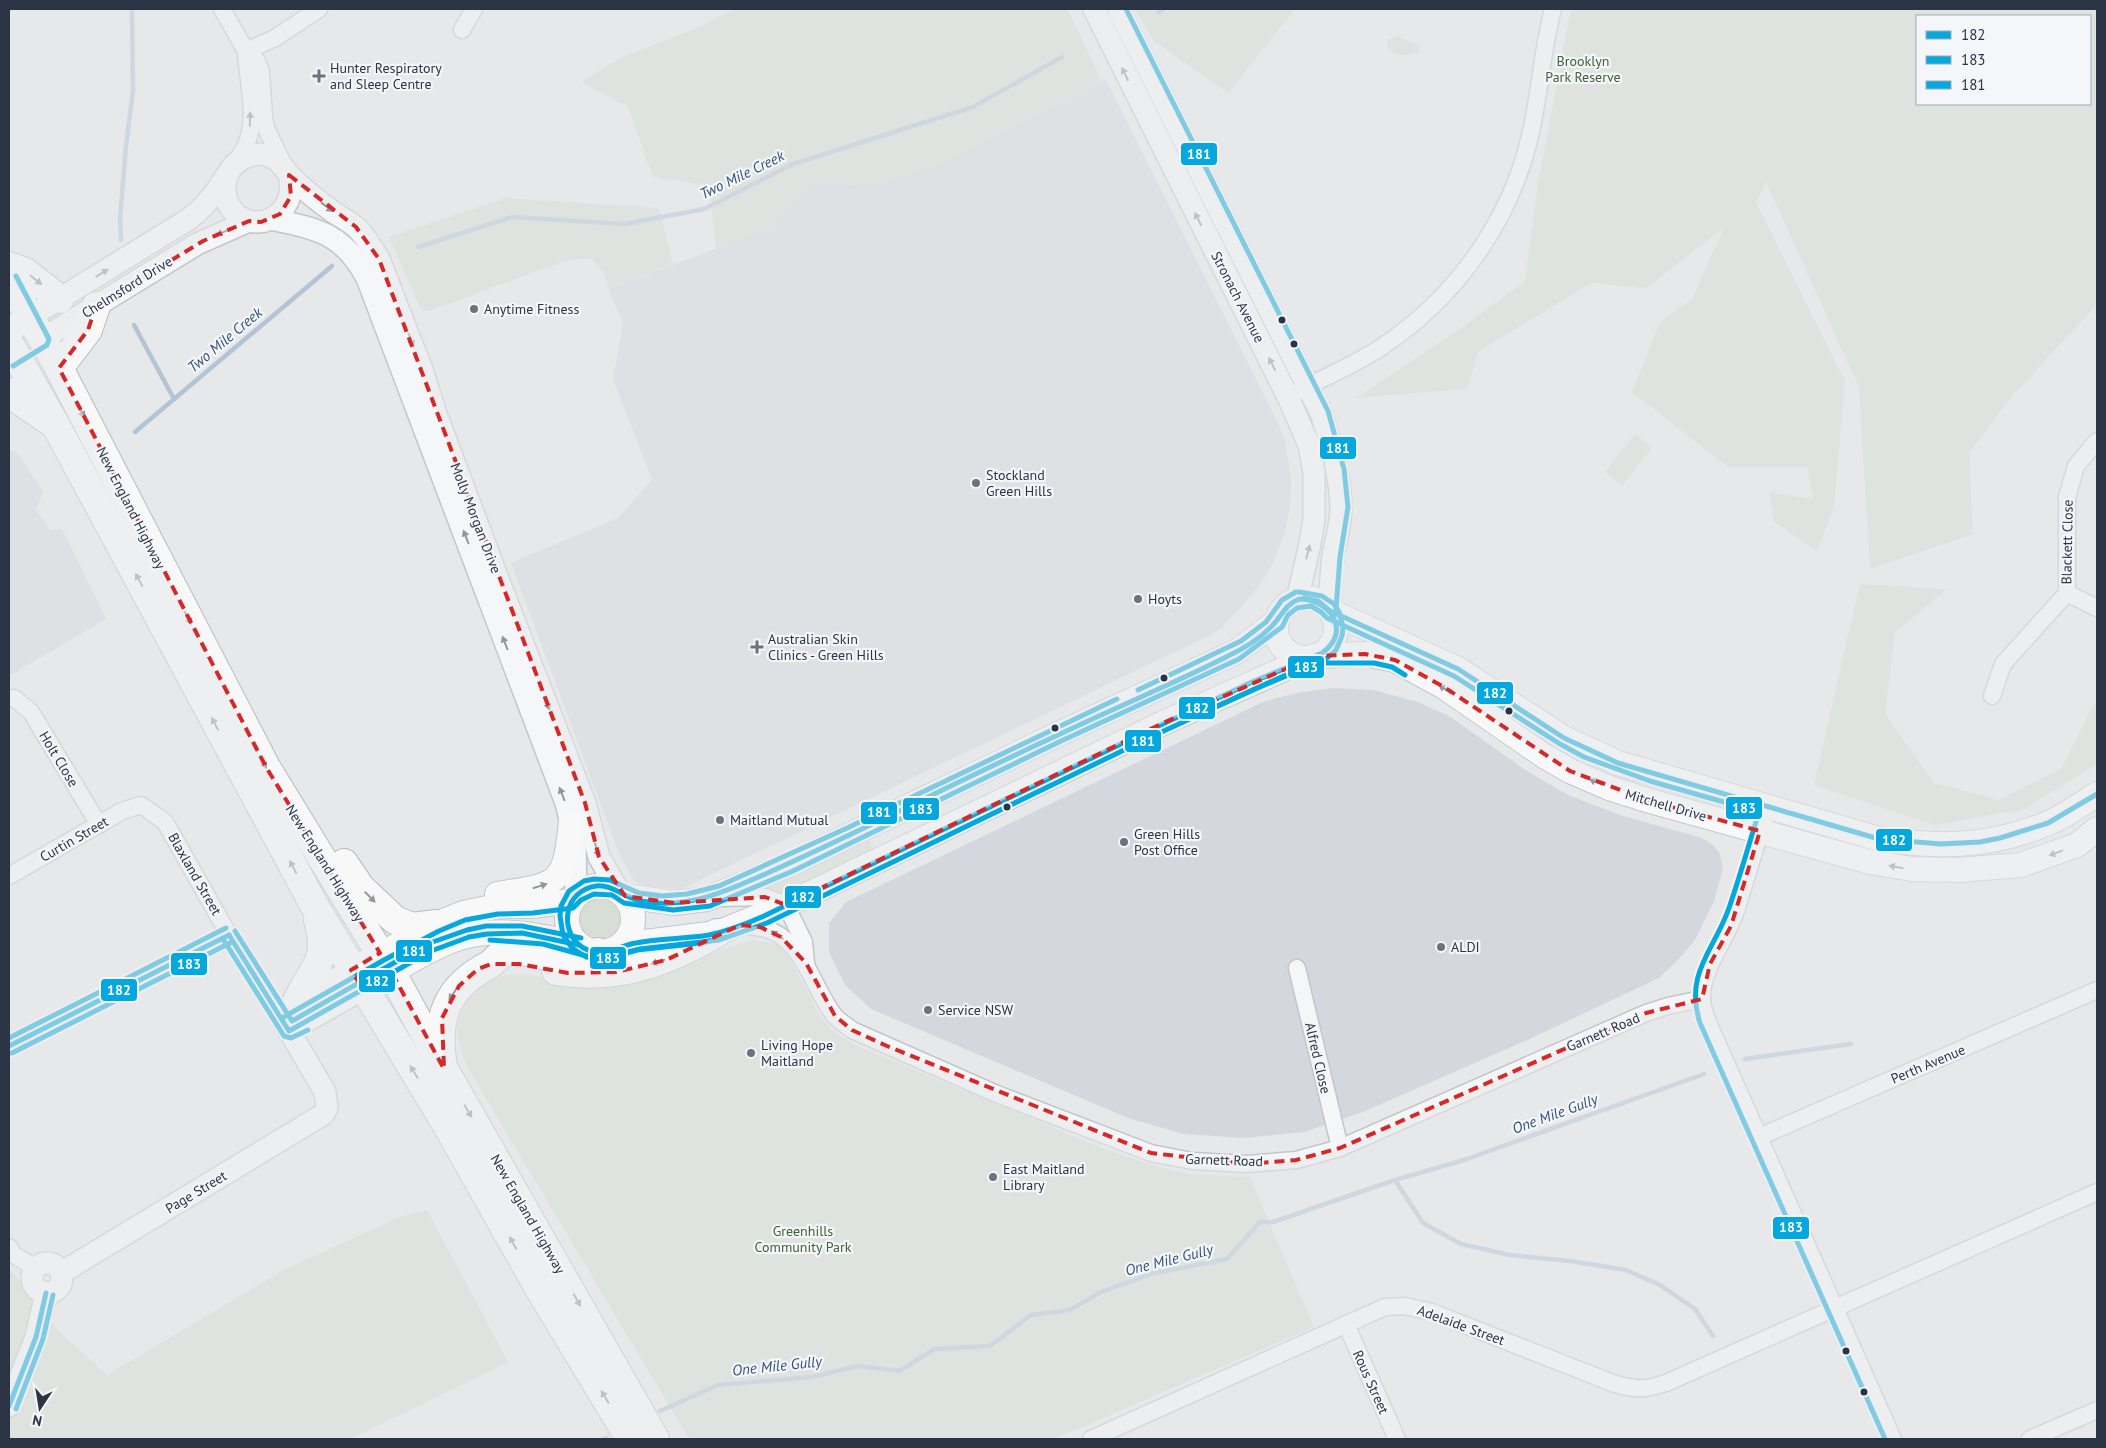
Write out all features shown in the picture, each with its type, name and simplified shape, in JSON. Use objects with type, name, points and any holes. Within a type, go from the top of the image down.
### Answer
[{"type":"highway","points":[[9,266],[25,272],[60,299]]},
{"type":"highway","name":"New England Highway","points":[[9,280],[19,341],[55,424],[314,905],[357,980],[449,1129],[537,1286],[630,1439]]},
{"type":"highway","points":[[59,368],[88,330],[96,306]]},
{"type":"highway","name":"New England Highway","points":[[19,341],[59,368],[266,767],[386,963],[444,1069],[655,1439]]},
{"type":"highway","points":[[9,392],[22,403],[55,424]]},
{"type":"highway","points":[[292,808],[347,866],[361,888],[395,920],[412,928],[436,924]]},
{"type":"highway","points":[[287,1007],[322,957],[320,930],[314,905]]},
{"type":"highway","points":[[490,964],[519,964],[568,973],[616,972],[666,960],[728,929]]},
{"type":"highway","points":[[444,1069],[440,1032],[442,1018],[449,1001],[468,977],[490,964],[502,953],[518,952],[566,959],[580,959],[600,947]]},
{"type":"main road","points":[[622,894],[633,912],[633,926],[628,938],[600,947],[572,938],[567,919],[574,897],[592,886],[604,886],[622,894],[674,903],[707,899],[790,864],[1056,735],[1228,656],[1248,645],[1277,621],[1285,606],[1297,600],[1313,599],[1329,610],[1335,621],[1334,637],[1329,647],[1313,657],[1293,655],[1284,648],[1276,632],[1277,621]]},
{"type":"main road","name":"Mitchell Drive","points":[[1329,610],[1458,669],[1564,738],[1587,750],[1652,774],[1879,839],[1922,845],[1962,844],[2001,839],[2042,826],[2097,794]]},
{"type":"main road","name":"Mitchell Drive","points":[[386,963],[452,941],[489,932],[550,937],[600,947],[728,929],[786,905],[1161,724],[1313,657],[1366,654],[1394,660],[1444,687],[1544,756],[1570,771],[1609,788],[1870,862],[1912,869],[1958,870],[2021,865],[2077,845],[2097,829]]},
{"type":"main road","points":[[463,913],[487,896],[533,889],[548,884],[560,874],[566,858],[571,821]]},
{"type":"main road","name":"Mitchell Drive","points":[[357,980],[386,963],[436,924],[463,913],[497,906],[532,906],[574,897]]},
{"type":"street","name":"Molly Morgan Drive","points":[[222,9],[246,51],[257,61],[261,72],[266,128],[287,171],[292,191],[287,206],[280,214],[261,222],[238,216],[230,207],[225,185],[231,169],[245,147],[251,120],[250,76],[246,51]]},
{"type":"street","points":[[246,51],[275,38],[319,9]]},
{"type":"street","points":[[462,30],[474,9]]},
{"type":"street","name":"Stronach Avenue","points":[[1094,9],[1288,397],[1309,445],[1314,472],[1314,519],[1297,600]]},
{"type":"street","name":"Stronach Avenue","points":[[1118,9],[1321,414],[1333,449],[1338,480],[1340,522],[1332,567],[1329,610]]},
{"type":"street","points":[[1288,397],[1383,346],[1436,304],[1468,268],[1496,225],[1517,181],[1530,138],[1553,9]]},
{"type":"street","name":"Molly Morgan Drive","points":[[231,169],[244,158],[255,154],[266,155],[276,159],[332,212],[356,227],[369,242],[379,259],[422,370],[436,414],[585,803],[599,857],[622,894]]},
{"type":"street","name":"Chelmsford Drive","points":[[19,341],[60,299],[202,209],[215,194],[231,169]]},
{"type":"street","name":"Molly Morgan Drive","points":[[271,219],[317,230],[333,238],[342,244],[358,262],[367,278],[571,821],[576,856],[574,897]]},
{"type":"street","name":"Chelmsford Drive","points":[[19,341],[96,306],[203,241],[249,220]]},
{"type":"street","name":"Blackett Close","points":[[1992,696],[2003,664],[2067,593],[2066,497],[2076,466],[2097,441]]},
{"type":"street","name":"Blackett Close","points":[[2067,593],[2097,608]]},
{"type":"street","name":"Holt Close","points":[[14,698],[31,712],[99,825]]},
{"type":"street","name":"Curtin Street","points":[[9,876],[122,811],[141,805]]},
{"type":"street","name":"Blaxland Street","points":[[141,805],[165,822],[229,935],[287,1007],[289,1031],[325,1092],[328,1107]]},
{"type":"street","points":[[1768,806],[1731,926],[1710,964],[1702,1000],[1707,1020],[1893,1439]]},
{"type":"street","points":[[707,899],[765,897],[786,905]]},
{"type":"street","name":"Garnett Road","points":[[786,905],[804,942],[806,963]]},
{"type":"street","name":"Garnett Road","points":[[728,929],[771,931],[781,936],[806,963],[825,1001],[836,1016],[852,1030],[997,1094],[1151,1153],[1192,1161],[1247,1164],[1296,1160],[1340,1148],[1646,1013],[1668,1006],[1702,1000]]},
{"type":"street","points":[[9,1046],[229,935]]},
{"type":"street","name":"Alfred Close","points":[[1297,968],[1340,1148]]},
{"type":"street","name":"Mitchell Drive","points":[[287,1007],[357,980]]},
{"type":"street","name":"Mitchell Drive","points":[[289,1031],[357,980]]},
{"type":"street","name":"Perth Avenue","points":[[1760,1137],[2097,990]]},
{"type":"street","name":"Page Street","points":[[61,1273],[318,1120],[328,1107]]},
{"type":"street","points":[[1835,1307],[2097,1192]]},
{"type":"street","points":[[9,1247],[14,1255],[36,1268]]},
{"type":"street","points":[[45,1264],[54,1265],[61,1273],[62,1278],[59,1287],[46,1293],[38,1290],[33,1282],[33,1273],[36,1268],[45,1264]]},
{"type":"street","points":[[9,1406],[36,1337],[46,1293]]},
{"type":"street","name":"Adelaide Street","points":[[1091,1439],[1385,1308],[1406,1306],[1432,1312],[1616,1384],[1646,1389],[1675,1379],[1835,1307]]},
{"type":"street","name":"Rous Street","points":[[1346,1324],[1396,1439]]},
{"type":"street","points":[[2030,1439],[2097,1410]]},
{"type":"highlighted area","points":[[289,175],[356,227],[379,259],[585,803],[599,857],[625,896],[674,903],[765,897],[786,905],[1161,724],[1315,656],[1365,654],[1395,660],[1444,687],[1570,771],[1650,801],[1760,831],[1731,926],[1710,964],[1702,999],[1646,1013],[1340,1148],[1296,1160],[1247,1164],[1151,1153],[887,1046],[852,1030],[835,1016],[806,963],[781,937],[760,927],[740,925],[666,960],[616,972],[568,973],[519,964],[491,964],[478,969],[459,986],[442,1018],[444,1069],[392,973],[363,989],[351,970],[380,953],[266,767],[59,368],[88,330],[96,306],[203,241],[249,221],[261,222],[280,214],[291,196]]},
{"type":"shaded area","name":"Stockland Green Hills","points":[[1106,80],[1285,440],[1291,480],[1290,507],[1285,532],[1273,563],[1261,583],[1244,604],[1221,628],[1208,636],[681,889],[648,887],[634,881],[620,856],[511,563],[618,518],[652,480],[613,379],[623,324],[609,289],[774,227],[794,197],[808,188],[823,183],[873,186],[933,168]]},
{"type":"shaded area","points":[[9,449],[17,453],[43,492],[36,510],[50,530],[62,529],[106,619],[9,676]]},
{"type":"shaded area","points":[[1334,688],[1373,690],[1418,702],[1449,716],[1527,771],[1568,795],[1620,815],[1702,838],[1712,844],[1720,854],[1723,868],[1714,901],[1695,940],[1659,978],[1525,1041],[1363,1112],[1304,1132],[1243,1138],[1184,1134],[1128,1118],[871,1009],[845,985],[829,952],[829,923],[846,902],[1263,702],[1296,693]]},
{"type":"green space","points":[[733,9],[1068,9],[1102,82],[933,168],[891,183],[873,186],[823,183],[808,188],[794,197],[774,227],[716,249],[709,185],[653,177],[628,107],[581,82],[622,57],[700,27]]},
{"type":"green space","points":[[1135,9],[1295,9],[1228,93],[1154,41]]},
{"type":"green space","name":"Brooklyn Park Reserve","points":[[1571,9],[2097,9],[2097,302],[2094,308],[2012,396],[1969,453],[1973,534],[1870,569],[1859,387],[1766,182],[1756,202],[1845,381],[1834,507],[1817,551],[1774,522],[1769,492],[1813,499],[1807,467],[1728,467],[1632,392],[1660,322],[1692,299],[1724,228],[1646,288],[1591,283],[1479,351],[1467,389],[1356,398],[1464,326],[1525,281],[1538,184]]},
{"type":"green space","points":[[1397,36],[1420,46],[1419,53],[1401,55],[1389,50],[1387,46],[1388,40]]},
{"type":"green space","points":[[506,198],[659,208],[673,264],[609,289],[604,273],[592,259],[567,260],[429,311],[421,309],[389,237]]},
{"type":"green space","points":[[1635,434],[1652,448],[1622,486],[1605,472]]},
{"type":"green space","points":[[1860,584],[1947,589],[1895,632],[1885,714],[1934,783],[1999,800],[2061,769],[2092,707],[2097,702],[2097,764],[2024,809],[1935,825],[1814,785]]},
{"type":"green space","points":[[866,834],[875,853],[784,896],[758,889]]},
{"type":"green space","points":[[595,895],[605,895],[614,899],[620,905],[623,910],[623,928],[614,939],[605,943],[595,943],[586,939],[580,933],[576,924],[576,914],[580,905],[586,899]]},
{"type":"green space","name":"Greenhills Community Park","points":[[753,940],[776,944],[782,949],[823,1020],[833,1030],[853,1044],[1102,1148],[1148,1164],[1189,1174],[1250,1177],[1314,1327],[1054,1439],[689,1439],[468,1068],[461,1052],[457,1030],[460,1015],[474,991],[487,981],[502,976],[536,976],[588,983],[599,982],[652,972]]},
{"type":"green space","points":[[427,1210],[508,1362],[351,1439],[9,1439],[9,1268],[61,1333],[107,1375],[284,1270],[402,1216]]},
{"type":"waterway","points":[[121,240],[120,219],[133,90],[132,9]]},
{"type":"waterway","name":"Two Mile Creek","points":[[1159,12],[1164,9]]},
{"type":"waterway","name":"Two Mile Creek","points":[[418,247],[512,217],[625,224],[704,209],[793,164],[973,107],[1062,57]]},
{"type":"waterway","name":"Two Mile Creek","points":[[135,432],[332,266]]},
{"type":"waterway","points":[[134,325],[174,399]]},
{"type":"waterway","name":"One Mile Gully","points":[[1745,1059],[1851,1044]]},
{"type":"waterway","name":"One Mile Gully","points":[[660,1411],[718,1385],[812,1377],[858,1366],[900,1371],[934,1349],[990,1346],[1031,1315],[1070,1310],[1101,1292],[1151,1274],[1227,1259],[1260,1222],[1273,1222],[1395,1180],[1464,1160],[1704,1074]]},
{"type":"waterway","points":[[1395,1180],[1423,1223],[1461,1244],[1510,1255],[1570,1261],[1626,1270],[1660,1285],[1695,1309],[1713,1336]]},
{"type":"waterway","name":"One Mile Gully","points":[[603,1439],[607,1438]]},
{"type":"transit line","name":"181","points":[[1126,9],[1328,411],[1344,469],[1348,507],[1340,557],[1336,609]]},
{"type":"transit line","name":"181","points":[[13,366],[47,345],[49,339],[16,276]]},
{"type":"transit line","name":"181","points":[[1138,690],[1241,641],[1266,622],[1282,600],[1296,592]]},
{"type":"transit line","name":"181","points":[[1117,699],[845,829],[719,886],[687,894],[662,896],[639,893],[610,880],[594,879],[584,881],[569,891],[561,906],[560,916],[563,935],[572,948],[586,957],[601,959],[640,949],[719,940],[767,923],[1155,735],[1326,659],[1336,650],[1342,636],[1343,627],[1339,612],[1334,604],[1322,596],[1299,592]]},
{"type":"transit line","name":"182","points":[[1304,598],[1318,601],[1330,611],[1458,669],[1564,738],[1618,763],[1879,839],[1941,844],[1980,842],[2000,838],[2048,823],[2097,794]]},
{"type":"transit line","name":"182","points":[[1299,599],[1310,600],[1320,604],[1334,618],[1336,636],[1331,645],[1322,653],[1252,682],[1152,729],[764,916],[737,927],[709,935],[645,941],[600,952],[582,947],[570,932],[568,926],[569,908],[574,898],[586,889],[602,886],[641,901],[675,903],[708,896],[740,885],[808,855],[1232,654],[1260,637],[1290,605],[1299,599]]},
{"type":"transit line","name":"183","points":[[282,1018],[384,960],[439,931],[465,920],[498,914],[533,913],[573,908],[581,900],[594,894],[612,895],[624,903],[673,910],[710,906],[793,871],[1059,742],[1239,659],[1282,627],[1288,615],[1297,608],[1311,606],[1327,618],[1454,676],[1560,744],[1584,757],[1650,781],[1759,812],[1729,908],[1698,976],[1696,1005],[1700,1023],[1885,1439]]},
{"type":"transit line","name":"183","points":[[1213,708],[1316,663],[1374,663],[1392,667],[1405,675]]},
{"type":"transit line","name":"181","points":[[235,931],[292,1021],[427,944],[467,930],[486,926],[522,926],[581,938]]},
{"type":"transit line","name":"181","points":[[9,1038],[226,928]]},
{"type":"transit line","name":"182","points":[[229,935],[289,1031],[431,951],[469,937],[487,934],[522,933],[579,945]]},
{"type":"transit line","name":"182","points":[[9,1046],[229,935]]},
{"type":"transit line","name":"183","points":[[490,940],[543,944],[601,960],[637,950],[701,943],[727,937]]},
{"type":"transit line","name":"183","points":[[223,939],[284,1036],[291,1038],[308,1030]]},
{"type":"transit line","name":"183","points":[[12,1053],[232,942]]},
{"type":"transit line","name":"182","points":[[9,1406],[36,1337],[46,1293]]},
{"type":"transit line","name":"183","points":[[16,1409],[43,1339],[53,1295]]},
{"type":"place","name":"Hunter Respiratory and Sleep Centre","points":[[319,76]]},
{"type":"place","name":"Anytime Fitness","points":[[474,309]]},
{"type":"place","name":"Stockland Green Hills","points":[[976,483]]},
{"type":"place","name":"Hoyts","points":[[1138,599]]},
{"type":"place","name":"Australian Skin Clinics - Green Hills","points":[[757,647]]},
{"type":"place","name":"Maitland Mutual","points":[[720,820]]},
{"type":"place","name":"Green Hills Post Office","points":[[1124,842]]},
{"type":"place","name":"ALDI","points":[[1441,947]]},
{"type":"place","name":"Service NSW","points":[[928,1010]]},
{"type":"place","name":"Living Hope Maitland","points":[[751,1053]]},
{"type":"place","name":"East Maitland Library","points":[[993,1177]]}]
